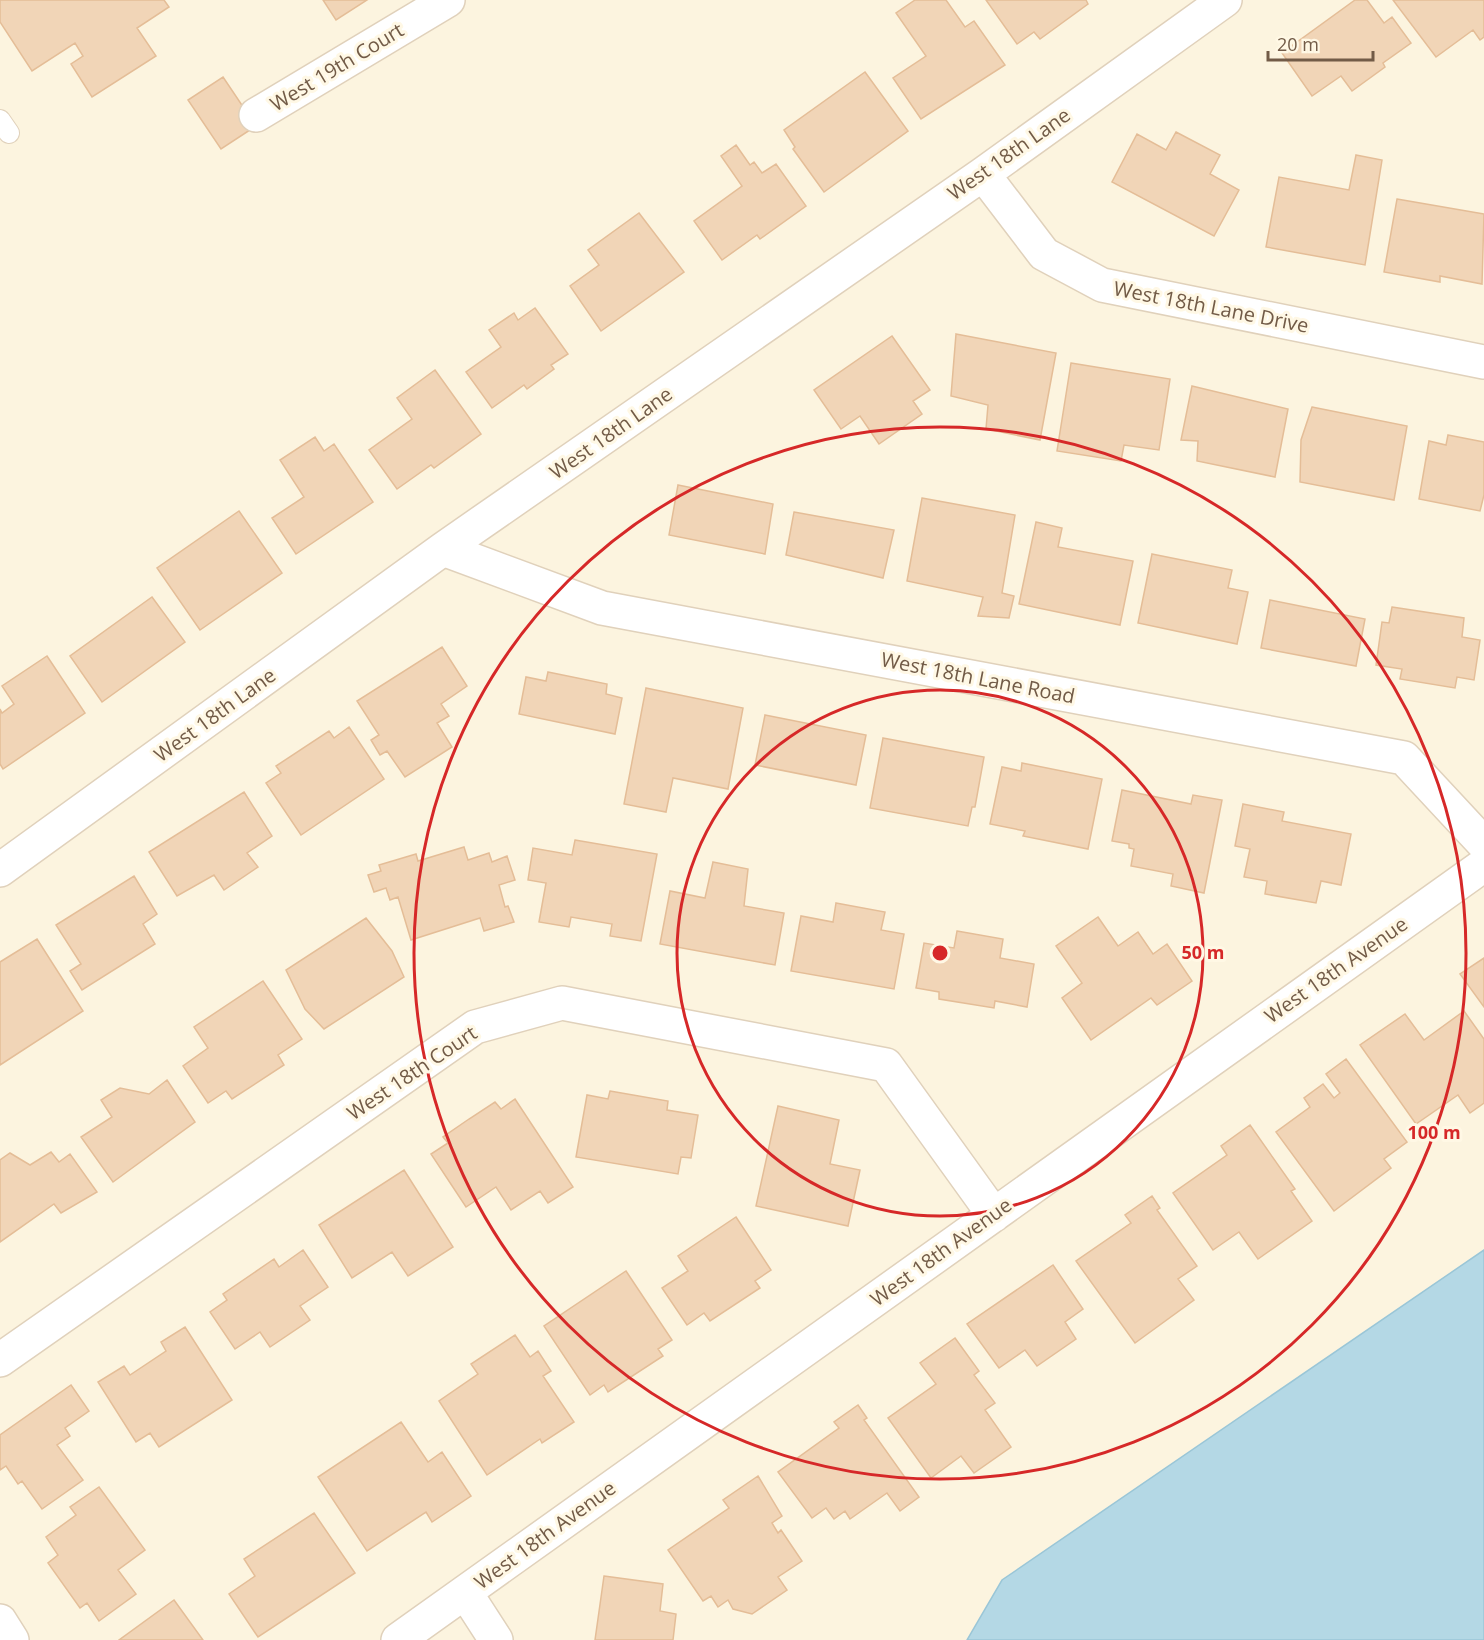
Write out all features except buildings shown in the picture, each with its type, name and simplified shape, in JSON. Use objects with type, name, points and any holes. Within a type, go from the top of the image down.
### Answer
[{"type":"street","name":"West 19th Court","points":[[256,115],[448,0]]},
{"type":"street","name":"West 18th Lane","points":[[0,870],[444,549],[983,174],[1225,0]]},
{"type":"street","name":"West 18th Lane Drive","points":[[983,174],[1044,254],[1101,285],[1484,362]]},
{"type":"street","name":"West 18th Lane Road","points":[[444,549],[602,608],[1404,758],[1484,844]]},
{"type":"street","name":"West 18th Avenue","points":[[398,1640],[1484,865]]},
{"type":"street","name":"West 18th Court","points":[[0,1360],[475,1027],[562,1003],[886,1065],[994,1215]]},
{"type":"street","points":[[465,1592],[496,1640]]},
{"type":"street","points":[[0,1621],[12,1640]]},
{"type":"water","points":[[1484,1250],[1484,1640],[967,1640],[1002,1580]]}]
